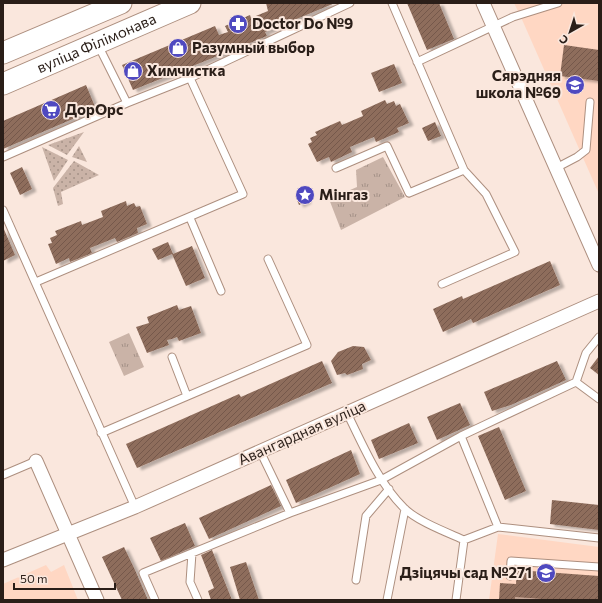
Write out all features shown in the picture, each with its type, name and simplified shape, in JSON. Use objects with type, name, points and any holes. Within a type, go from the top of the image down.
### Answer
[{"type":"main road","name":"вуліца Філімонава","points":[[3,53],[121,3]]},
{"type":"main road","name":"вуліца Філімонава","points":[[3,84],[190,3]]},
{"type":"street","points":[[483,3],[599,265]]},
{"type":"street","name":"Авангардная вуліца","points":[[3,560],[69,535],[135,507],[599,301]]},
{"type":"street","points":[[36,461],[96,600]]},
{"type":"lane","points":[[3,157],[127,103],[190,78],[350,3]]},
{"type":"lane","points":[[392,3],[464,170],[486,194],[515,252],[442,284]]},
{"type":"lane","points":[[417,62],[513,17],[558,3]]},
{"type":"lane","points":[[97,44],[127,103]]},
{"type":"lane","points":[[36,282],[190,218],[243,194],[190,78]]},
{"type":"lane","points":[[556,168],[577,157],[586,150],[590,102]]},
{"type":"lane","points":[[336,168],[387,146],[409,193],[464,170]]},
{"type":"lane","points":[[3,210],[135,507]]},
{"type":"lane","points":[[190,218],[221,291]]},
{"type":"lane","points":[[101,433],[307,345],[268,259]]},
{"type":"lane","points":[[155,600],[143,573],[290,513],[381,480],[461,436],[576,382],[586,353],[599,337]]},
{"type":"lane","points":[[172,358],[187,396]]},
{"type":"lane","points":[[576,382],[599,399]]},
{"type":"lane","points":[[347,413],[381,480],[405,509],[437,528],[464,540],[498,527],[599,538]]},
{"type":"lane","points":[[461,436],[498,527]]},
{"type":"lane","points":[[260,451],[290,513]]},
{"type":"lane","points":[[3,475],[36,461]]},
{"type":"lane","points":[[356,580],[366,516],[389,490]]},
{"type":"lane","points":[[387,600],[405,509]]},
{"type":"lane","points":[[456,600],[464,540]]},
{"type":"lane","points":[[192,553],[190,582],[198,600]]},
{"type":"lane","points":[[510,576],[511,561],[599,567]]},
{"type":"shaded area","name":"Сярэдняя школа №69","points":[[514,3],[599,3],[599,194],[520,15]]},
{"type":"shaded area","name":"Дзіцячы сад №271","points":[[498,534],[599,547],[599,600],[489,600]]},
{"type":"shaded area","points":[[46,565],[51,572],[64,565],[78,600],[3,600],[3,584]]},
{"type":"green space","points":[[84,132],[67,155],[48,145]]},
{"type":"green space","points":[[79,146],[87,162],[72,157]]},
{"type":"green space","points":[[42,147],[68,160],[54,181]]},
{"type":"green space","points":[[383,157],[405,197],[341,230],[329,199],[357,187],[356,170]]},
{"type":"green space","points":[[74,161],[99,175],[61,192],[63,204],[58,206],[53,188]]},
{"type":"green space","points":[[129,333],[144,367],[124,376],[109,342]]},
{"type":"building","points":[[266,3],[335,3],[265,32],[267,36],[133,90],[122,65],[215,26],[219,35],[228,32],[225,26],[250,15],[251,18],[268,11]]},
{"type":"building","points":[[407,3],[439,3],[454,39],[427,50]]},
{"type":"building","points":[[564,45],[599,50],[599,81],[560,76]]},
{"type":"building","points":[[394,64],[402,83],[379,92],[371,73]]},
{"type":"building","points":[[86,85],[96,109],[3,149],[3,121]]},
{"type":"building","points":[[385,100],[387,104],[394,101],[396,106],[400,104],[409,123],[397,128],[399,132],[376,142],[374,137],[350,147],[352,152],[331,162],[329,157],[317,162],[308,144],[312,142],[310,138],[317,135],[315,132],[340,121],[342,125],[363,116],[361,111]]},
{"type":"building","points":[[435,122],[441,136],[428,141],[422,128]]},
{"type":"building","points":[[22,167],[32,189],[20,195],[10,173]]},
{"type":"building","points":[[303,192],[307,201],[299,205],[295,195]]},
{"type":"building","points":[[126,201],[127,206],[134,203],[136,207],[140,206],[147,224],[137,228],[138,233],[117,242],[115,238],[90,248],[92,253],[70,262],[69,258],[56,264],[48,244],[52,243],[50,238],[57,235],[55,231],[81,221],[82,225],[103,217],[101,211]]},
{"type":"building","points":[[3,227],[15,255],[3,261]]},
{"type":"building","points":[[168,242],[173,254],[192,246],[205,278],[186,286],[172,254],[158,260],[152,249]]},
{"type":"building","points":[[550,261],[560,285],[473,323],[471,319],[443,332],[433,309],[462,296],[463,299]]},
{"type":"building","points":[[177,305],[179,310],[191,306],[201,333],[179,341],[177,337],[167,340],[169,345],[147,353],[136,327],[149,323],[147,317]]},
{"type":"building","points":[[353,346],[364,347],[371,360],[362,364],[363,369],[347,375],[345,373],[337,375],[331,361],[338,352]]},
{"type":"building","points":[[599,356],[599,375],[590,368]]},
{"type":"building","points":[[322,361],[332,383],[137,468],[126,444],[239,394],[241,397]]},
{"type":"building","points":[[557,361],[566,380],[511,405],[492,411],[484,392]]},
{"type":"building","points":[[460,403],[470,425],[437,440],[427,417]]},
{"type":"building","points":[[409,423],[418,443],[379,459],[371,440]]},
{"type":"building","points":[[499,427],[526,491],[505,500],[478,436]]},
{"type":"building","points":[[351,450],[360,474],[296,503],[286,480]]},
{"type":"building","points":[[271,485],[281,506],[209,539],[199,518]]},
{"type":"building","points":[[552,500],[599,505],[599,530],[550,524]]},
{"type":"building","points":[[185,523],[195,546],[161,561],[150,538]]},
{"type":"building","points":[[124,547],[148,600],[122,600],[102,557]]},
{"type":"building","points":[[212,550],[232,600],[211,600],[208,591],[214,588],[201,555]]},
{"type":"building","points":[[246,562],[259,600],[240,600],[230,567]]},
{"type":"building","points":[[517,570],[599,576],[599,600],[555,600],[515,597],[515,600],[499,600],[500,583],[516,584]]},
{"type":"place","name":"Doctor Do №9","points":[[238,24]]},
{"type":"place","name":"Разумный выбор","points":[[178,48]]},
{"type":"place","name":"Химчистка","points":[[133,71]]},
{"type":"place","name":"Сярэдняя школа №69","points":[[575,85]]},
{"type":"place","name":"ДорОрс","points":[[51,110]]},
{"type":"place","name":"Мінгаз","points":[[305,195]]},
{"type":"place","name":"Дзіцячы сад №271","points":[[546,573]]}]
